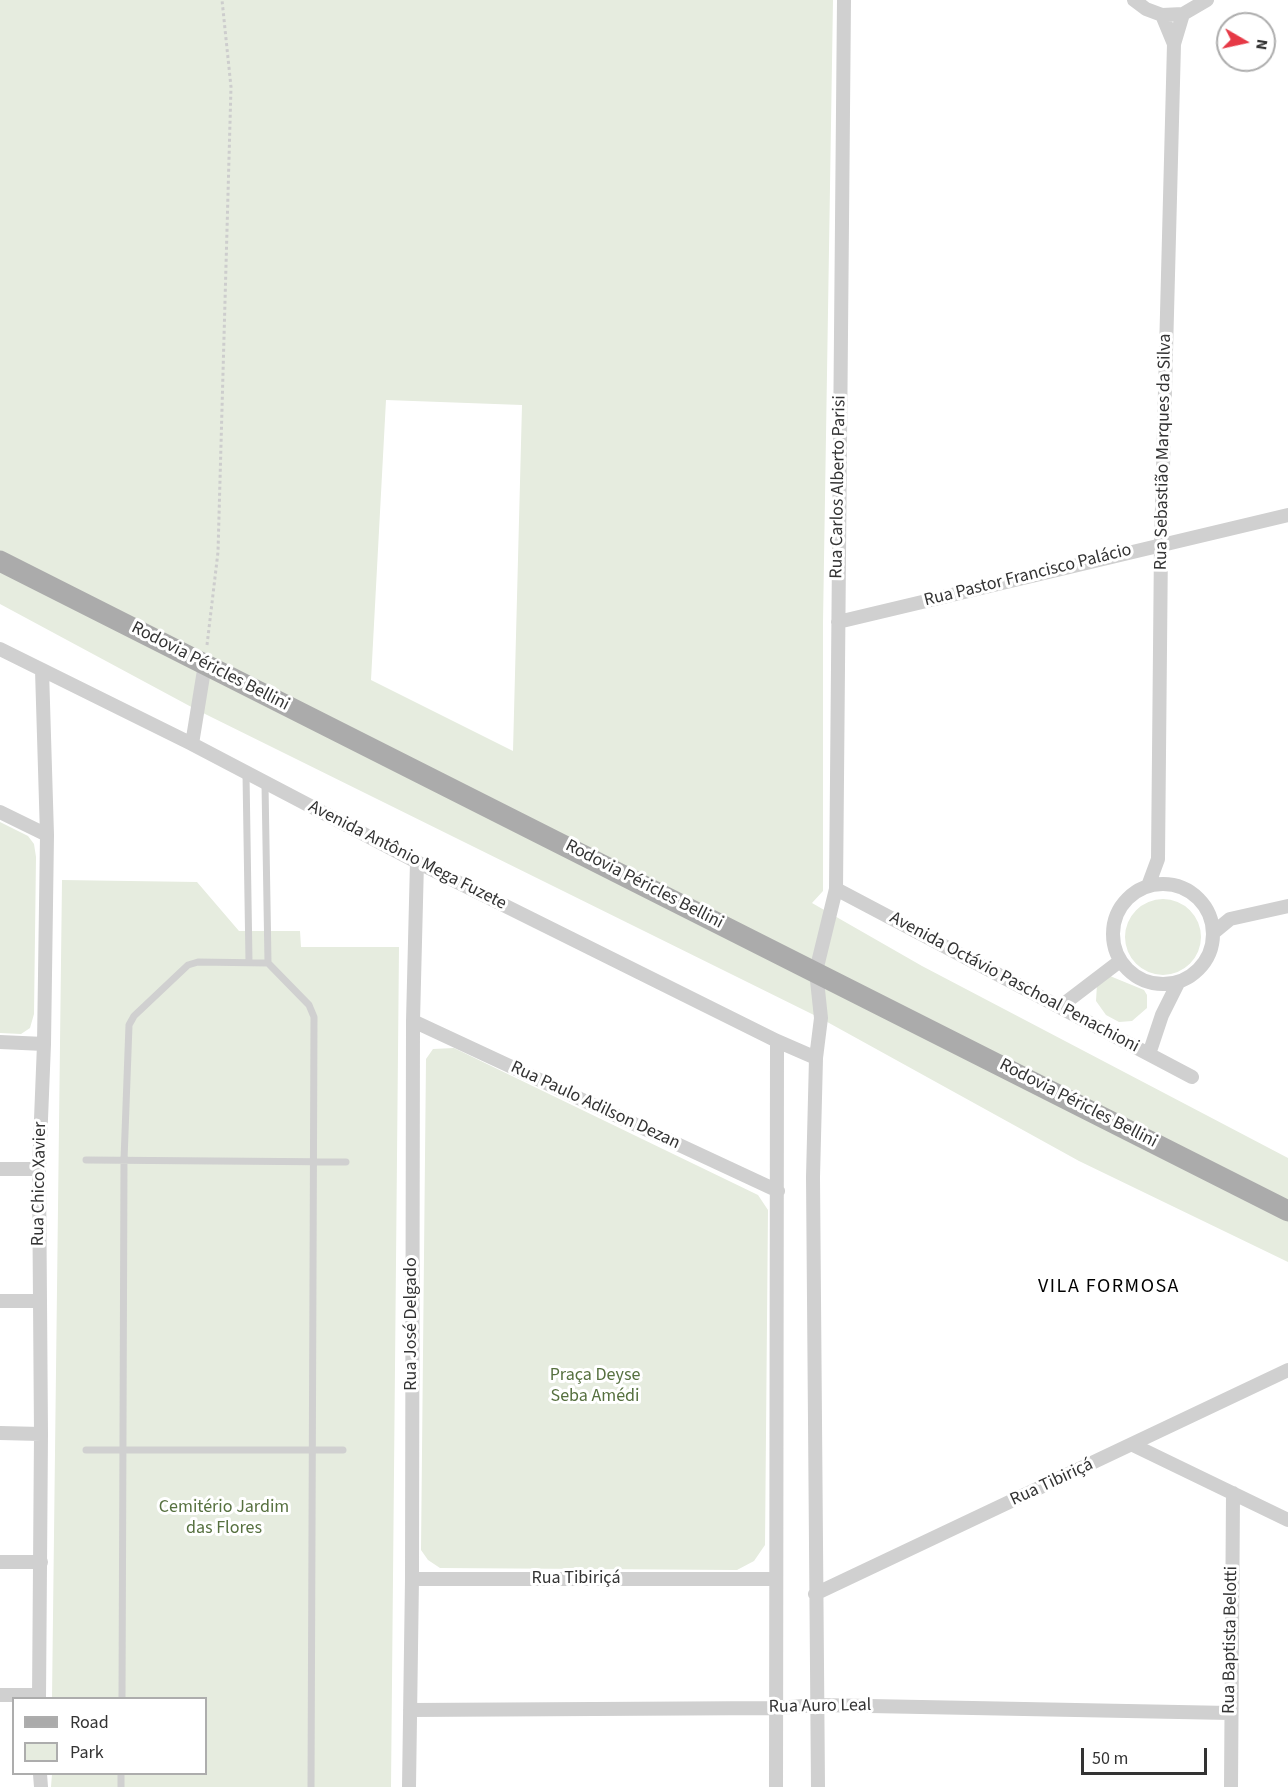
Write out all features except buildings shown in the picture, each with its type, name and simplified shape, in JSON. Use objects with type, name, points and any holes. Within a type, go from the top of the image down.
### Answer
[{"type":"main road","name":"Rodovia Péricles Bellini","points":[[0,561],[1288,1211]]},
{"type":"street","name":"Rua Carlos Alberto Parisi","points":[[818,1787],[813,1177],[816,1058],[820,1018],[816,971],[836,889],[844,0]]},
{"type":"street","points":[[1134,0],[1146,9],[1161,15],[1183,14],[1207,0]]},
{"type":"street","name":"Rua Sebastião Marques da Silva","points":[[1148,886],[1158,859],[1161,544],[1174,45],[1183,14]]},
{"type":"street","name":"Rua Sebastião Marques da Silva","points":[[1161,15],[1174,45]]},
{"type":"street","name":"Rua Pastor Francisco Palácio","points":[[838,622],[1288,515]]},
{"type":"street","name":"Avenida Antônio Mega Fuzete","points":[[0,649],[192,744],[417,862],[777,1041],[816,1058]]},
{"type":"street","points":[[192,744],[205,664]]},
{"type":"street","name":"Rua Chico Xavier","points":[[39,1697],[41,1434],[38,1301],[39,1169],[44,1044],[47,835],[42,670]]},
{"type":"street","points":[[0,812],[47,835]]},
{"type":"street","name":"Rua Sebastião Marques da Silva","points":[[1158,859],[1171,884]]},
{"type":"street","name":"Rua José Delgado","points":[[409,1787],[412,1579],[412,1020],[417,862]]},
{"type":"street","points":[[1171,884],[1193,894],[1208,912],[1213,933],[1209,954],[1197,971],[1178,982],[1162,985],[1145,982],[1131,974],[1120,961],[1114,944],[1113,926],[1120,909],[1131,895],[1148,886],[1171,884]]},
{"type":"street","name":"Avenida Octávio Paschoal Penachioni","points":[[836,889],[1192,1077]]},
{"type":"street","points":[[1213,933],[1230,919],[1288,906]]},
{"type":"street","points":[[1208,912],[1230,919]]},
{"type":"street","points":[[1061,1006],[1120,961]]},
{"type":"street","points":[[1149,1054],[1162,1015],[1178,982]]},
{"type":"street","name":"Rua Paulo Adilson Dezan","points":[[412,1020],[778,1191]]},
{"type":"street","points":[[776,1787],[777,1041]]},
{"type":"street","points":[[0,1042],[44,1044]]},
{"type":"street","points":[[0,1169],[39,1169]]},
{"type":"street","points":[[0,1300],[38,1301]]},
{"type":"street","name":"Rua Tibiriçá","points":[[815,1594],[1288,1370]]},
{"type":"street","points":[[0,1433],[41,1434]]},
{"type":"street","points":[[1133,1445],[1288,1520]]},
{"type":"street","name":"Rua Baptista Belotti","points":[[1231,1787],[1233,1493]]},
{"type":"street","points":[[0,1562],[40,1562]]},
{"type":"street","name":"Rua Tibiriçá","points":[[412,1579],[775,1579]]},
{"type":"street","points":[[0,1695],[39,1697]]},
{"type":"street","name":"Rua Auro Leal","points":[[410,1710],[777,1708],[818,1705],[1230,1713]]},
{"type":"lane","points":[[246,774],[249,962]]},
{"type":"lane","points":[[265,784],[268,963]]},
{"type":"lane","points":[[122,1697],[124,1160],[129,1025],[134,1016],[188,965],[198,962],[268,963],[277,969],[312,1010],[314,1162],[311,1787]]},
{"type":"lane","points":[[86,1160],[346,1162]]},
{"type":"lane","points":[[87,1449],[343,1450]]},
{"type":"path","points":[[205,664],[218,552],[231,99],[222,0]]},
{"type":"green space","points":[[0,0],[833,0],[823,622],[823,891],[812,903],[922,966],[1288,1158],[1288,1262],[1079,1161],[820,1018],[197,710],[0,604]],"holes":[[[386,400],[522,405],[513,751],[371,680]]]},
{"type":"green space","points":[[0,822],[28,836],[34,844],[36,857],[34,1014],[30,1028],[21,1034],[0,1033]]},
{"type":"green space","name":"Cemitério Jardim das Flores","points":[[62,880],[197,882],[239,931],[300,931],[301,947],[399,947],[391,1787],[51,1787],[52,1775],[207,1775],[207,1697],[52,1697]]},
{"type":"green space","points":[[1171,899],[1184,905],[1195,916],[1201,929],[1199,952],[1184,969],[1171,975],[1155,975],[1142,969],[1127,952],[1125,929],[1131,916],[1148,901]]},
{"type":"green space","points":[[1110,976],[1144,990],[1147,995],[1147,1008],[1132,1021],[1119,1022],[1106,1015],[1096,1001],[1097,984]]},
{"type":"green space","name":"Praça Deyse Seba Amédi","points":[[454,1048],[758,1195],[768,1210],[765,1545],[754,1561],[737,1570],[440,1568],[428,1560],[421,1550],[426,1059],[433,1049]]},
{"type":"district","name":"VILA FORMOSA","points":[[1109,1288]]}]
